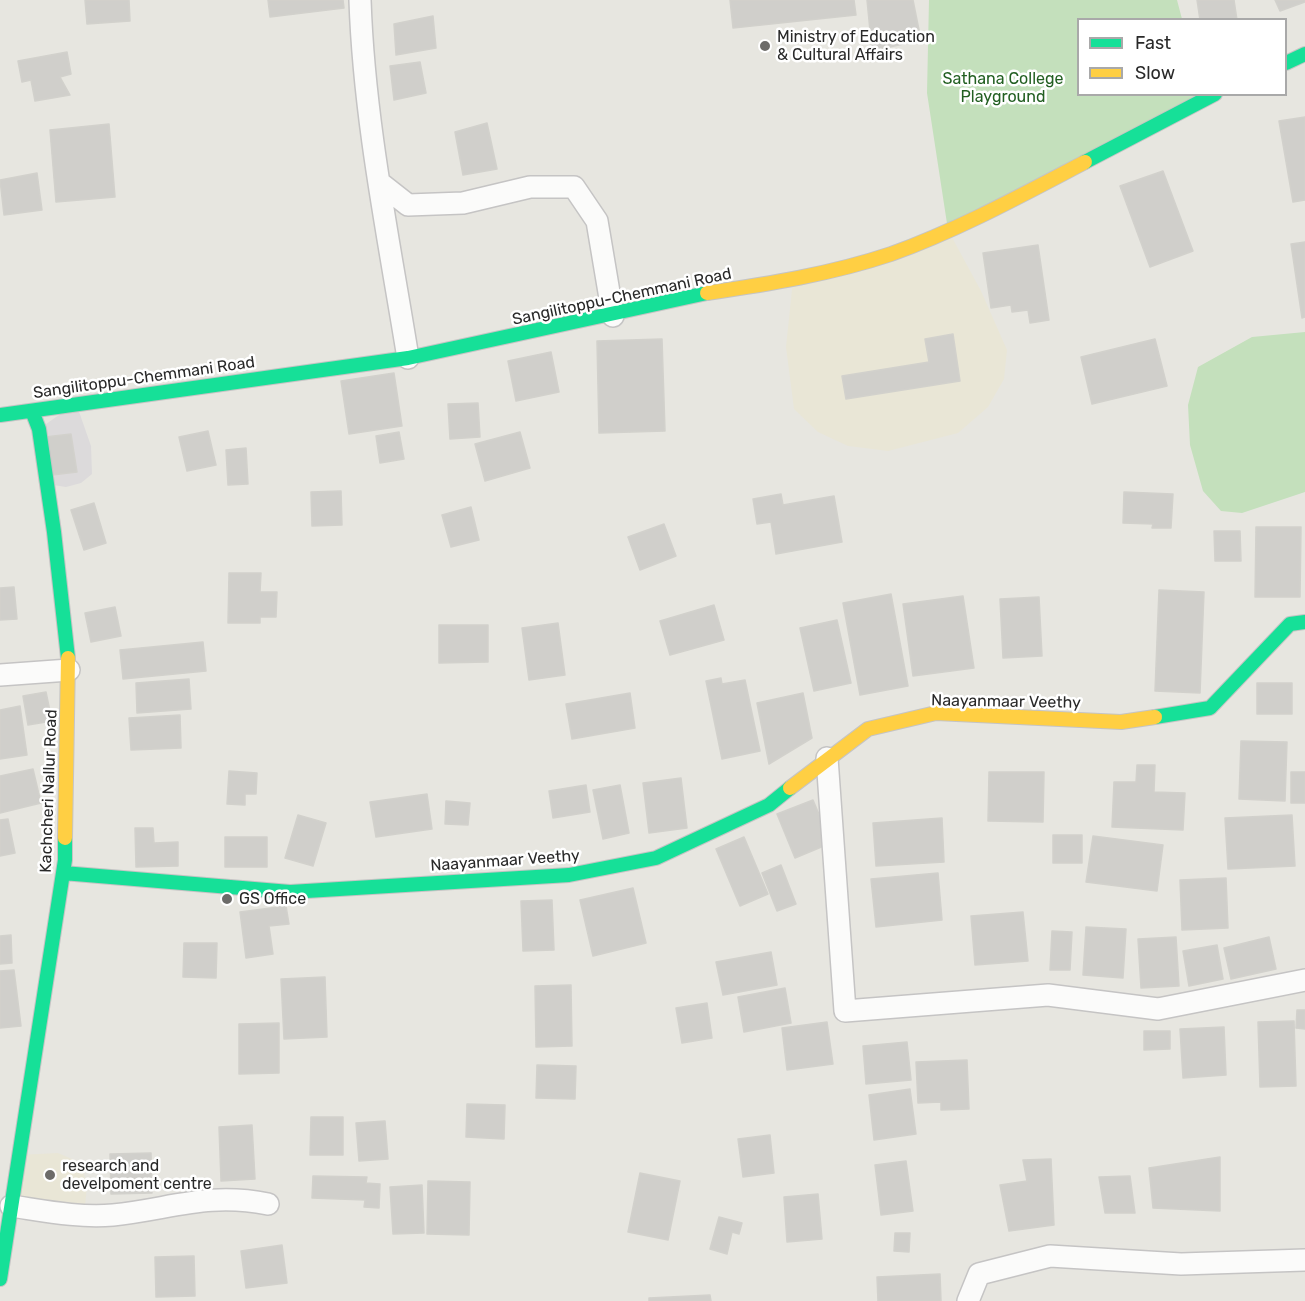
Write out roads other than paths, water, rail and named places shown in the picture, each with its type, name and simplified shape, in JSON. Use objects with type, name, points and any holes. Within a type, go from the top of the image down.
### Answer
[{"type":"street","points":[[360,0],[361,43],[380,183],[408,358]]},
{"type":"street","points":[[1287,63],[1305,54]]},
{"type":"street","name":"Sangilitoppu-Chemmani Road","points":[[0,415],[143,393],[408,358],[613,316],[702,294],[793,280],[890,254],[999,207],[1211,96]]},
{"type":"street","points":[[380,183],[408,205],[463,203],[531,188],[574,187],[597,221],[613,316]]},
{"type":"street","name":"Kachcheri Nallur Road","points":[[0,1279],[63,873],[69,670],[54,532],[39,429],[32,411]]},
{"type":"street","name":"Naayanmaar Veethy","points":[[63,873],[290,892],[568,875],[656,858],[769,805],[827,758],[868,729],[936,713],[1121,722],[1210,708],[1290,624],[1305,622]]},
{"type":"street","points":[[0,675],[69,670]]},
{"type":"street","points":[[827,758],[845,1011],[1048,995],[1158,1009],[1305,980]]},
{"type":"street","points":[[12,1206],[63,1214],[112,1215],[186,1201],[239,1198],[268,1204]]},
{"type":"street","points":[[968,1301],[979,1274],[1050,1256],[1181,1264],[1305,1260]]},
{"type":"place","name":"Ministry of Education & Cultural Affairs","points":[[765,46]]},
{"type":"place","name":"GS Office","points":[[227,899]]},
{"type":"place","name":"research and develpoment centre","points":[[50,1175]]},
{"type":"park label","name":"Sathana College Playground","points":[[1003,88]]}]
